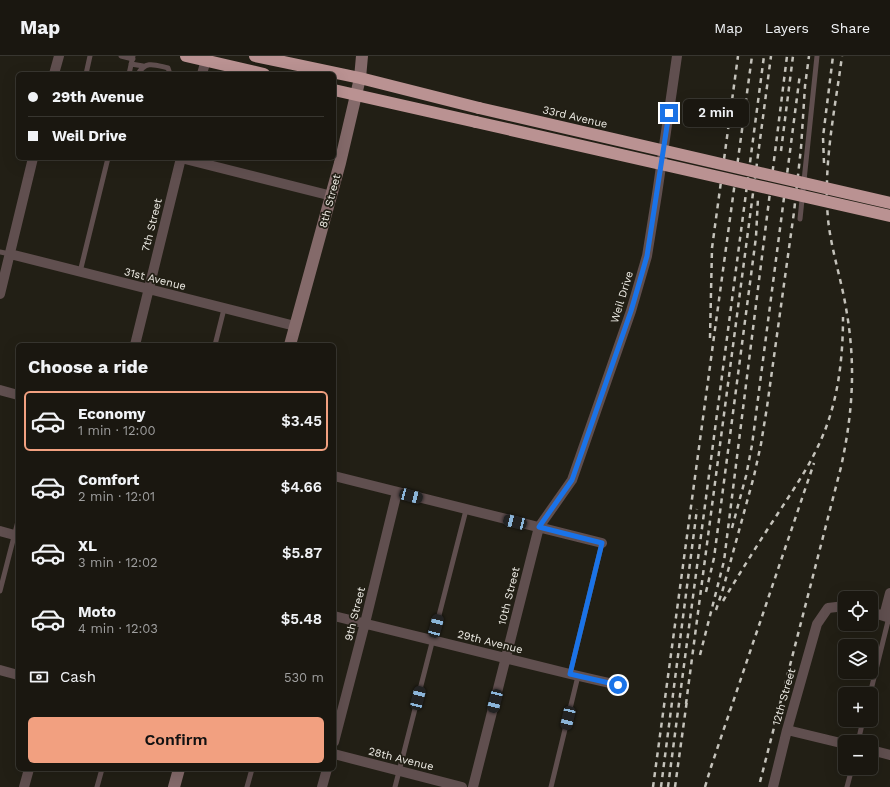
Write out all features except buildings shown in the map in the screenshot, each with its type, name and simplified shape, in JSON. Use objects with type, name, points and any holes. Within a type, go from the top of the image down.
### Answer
[{"type":"highway","points":[[186,56],[206,58],[257,72]]},
{"type":"highway","name":"33rd Avenue","points":[[255,56],[276,58],[335,72]]},
{"type":"highway","name":"33rd Avenue","points":[[336,72],[479,108],[890,203]]},
{"type":"highway","points":[[336,90],[890,216]]},
{"type":"main road","name":"8th Street","points":[[291,343],[332,196],[360,78],[362,56]]},
{"type":"main road","points":[[174,787],[178,771]]},
{"type":"street","points":[[55,72],[59,56]]},
{"type":"street","name":"Weil Drive","points":[[539,527],[572,480],[631,311],[647,256],[678,56]]},
{"type":"street","points":[[202,72],[206,58]]},
{"type":"street","points":[[0,294],[5,253],[32,160]]},
{"type":"street","name":"7th Street","points":[[136,343],[181,160]]},
{"type":"street","points":[[189,160],[332,196]]},
{"type":"street","name":"31st Avenue","points":[[5,253],[295,326]]},
{"type":"street","points":[[0,390],[16,394]]},
{"type":"street","points":[[336,477],[602,543]]},
{"type":"street","name":"9th Street","points":[[336,734],[397,492]]},
{"type":"street","name":"10th Street","points":[[473,787],[539,527]]},
{"type":"street","points":[[0,531],[16,535]]},
{"type":"street","points":[[878,614],[888,617],[890,593]]},
{"type":"street","name":"12th Street","points":[[773,787],[787,730],[817,624],[828,608],[838,607]]},
{"type":"street","name":"29th Avenue","points":[[336,616],[618,685]]},
{"type":"street","points":[[0,670],[16,674]]},
{"type":"street","points":[[787,730],[838,742]]},
{"type":"street","points":[[878,751],[890,754]]},
{"type":"street","name":"28th Avenue","points":[[336,755],[462,787]]},
{"type":"street","points":[[24,787],[28,771]]},
{"type":"street","points":[[322,787],[326,771]]},
{"type":"lane","points":[[86,72],[90,56]]},
{"type":"lane","points":[[121,56],[143,66]]},
{"type":"lane","points":[[800,219],[817,56]]},
{"type":"lane","points":[[129,72],[132,60]]},
{"type":"lane","points":[[139,72],[143,66],[149,64],[168,68],[169,72]]},
{"type":"lane","points":[[80,272],[108,160]]},
{"type":"lane","points":[[215,343],[224,309]]},
{"type":"lane","points":[[395,787],[466,510]]},
{"type":"lane","points":[[0,592],[16,535]]},
{"type":"lane","points":[[551,787],[602,543]]},
{"type":"lane","points":[[872,687],[888,617]]},
{"type":"lane","points":[[97,787],[101,771]]},
{"type":"lane","points":[[247,787],[251,771]]},
{"type":"lane","points":[[848,787],[851,775]]},
{"type":"railway","points":[[710,338],[712,248],[738,56]]},
{"type":"railway","points":[[653,787],[752,56]]},
{"type":"railway","points":[[668,787],[764,56]]},
{"type":"railway","points":[[686,704],[771,56]]},
{"type":"railway","points":[[700,655],[724,561],[787,56]]},
{"type":"railway","points":[[781,151],[793,56]]},
{"type":"railway","points":[[716,610],[754,476],[761,444],[794,212],[809,56]]},
{"type":"railway","points":[[824,163],[823,137],[833,56]]},
{"type":"railway","points":[[760,782],[841,467],[848,427],[852,388],[851,349],[844,297],[829,230],[827,198],[830,137],[842,56]]},
{"type":"railway","points":[[732,528],[746,476],[752,445],[800,74]]},
{"type":"railway","points":[[706,592],[714,558],[756,237],[758,198]]},
{"type":"railway","points":[[723,601],[799,481],[820,442],[831,412],[838,381],[842,349],[843,317]]},
{"type":"railway","points":[[705,787],[814,463]]},
{"type":"railway","points":[[661,787],[697,509]]},
{"type":"railway","points":[[675,787],[687,700]]},
{"type":"route","points":[[618,685],[570,674],[602,543],[539,527],[572,480],[584,450],[631,311],[647,256],[669,113]]}]
